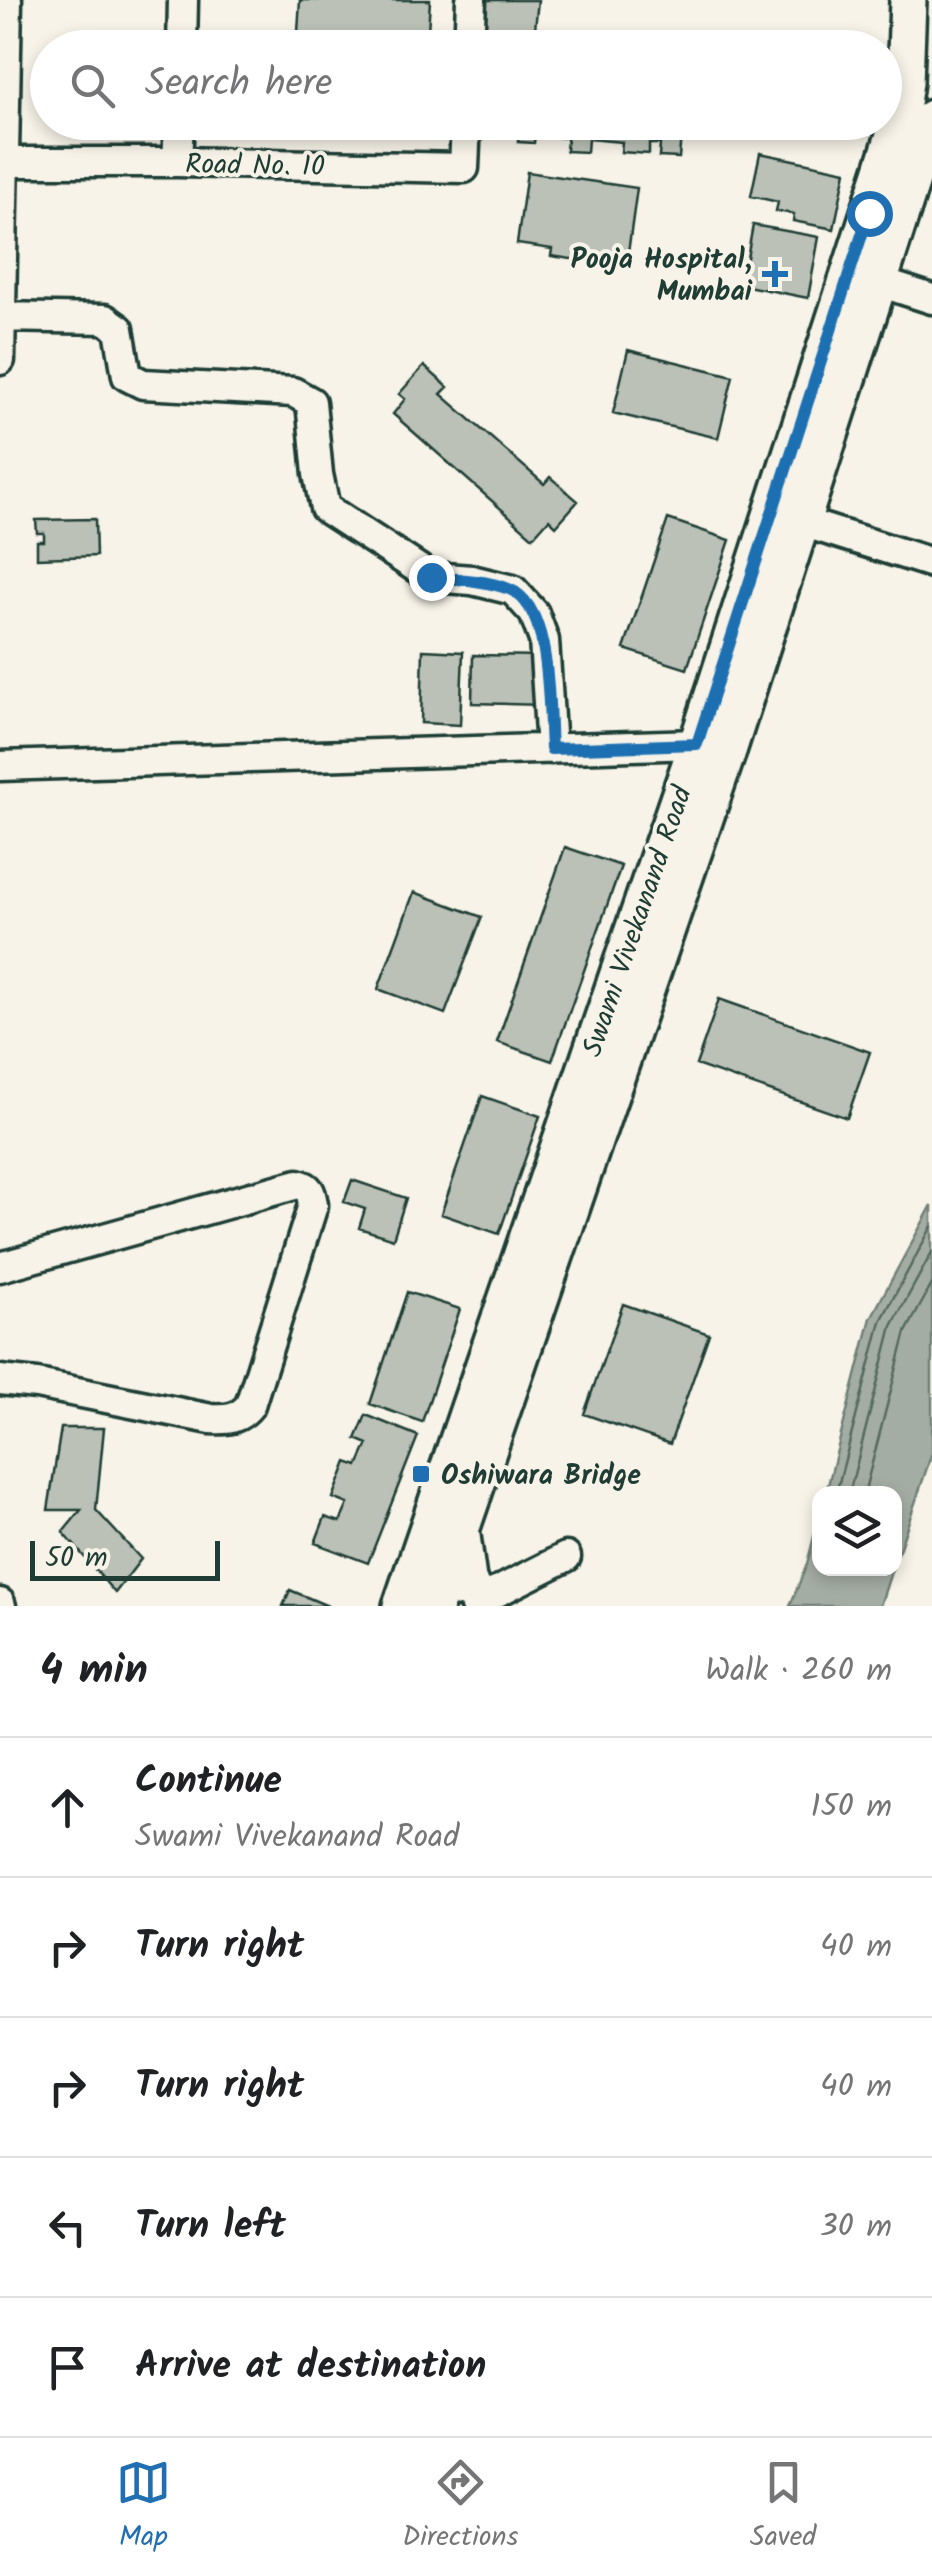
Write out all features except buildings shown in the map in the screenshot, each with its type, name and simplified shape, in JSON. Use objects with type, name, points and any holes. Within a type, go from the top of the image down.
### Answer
[{"type":"main road","name":"Swami Vivekanand Road","points":[[902,112],[908,0]]},
{"type":"main road","name":"Swami Vivekanand Road","points":[[457,1599],[461,1530],[884,218],[932,118]]},
{"type":"main road","name":"Swami Vivekanand Road","points":[[402,1606],[712,749],[802,522],[880,282],[884,218],[897,140]]},
{"type":"street","points":[[0,360],[7,0]]},
{"type":"street","points":[[182,30],[183,0]]},
{"type":"street","points":[[470,30],[471,0]]},
{"type":"street","points":[[178,162],[179,140]]},
{"type":"street","name":"Road No. 10","points":[[1,162],[464,168],[465,140]]},
{"type":"street","points":[[880,282],[932,300]]},
{"type":"street","points":[[0,317],[105,319],[119,329],[127,376],[143,384],[293,392],[310,402],[324,508],[431,577],[472,580],[513,590],[534,613],[544,640],[551,749]]},
{"type":"street","points":[[802,522],[932,563]]},
{"type":"street","points":[[0,766],[551,749],[712,749]]},
{"type":"street","points":[[0,1268],[298,1184],[311,1191],[307,1223],[250,1405],[244,1413],[230,1420],[211,1419],[0,1380]]},
{"type":"street","points":[[457,1599],[493,1594],[566,1557]]},
{"type":"water","points":[[932,1205],[932,1453],[902,1541],[902,1486],[828,1486],[871,1318]]},
{"type":"water","points":[[812,1544],[812,1576],[890,1576],[880,1606],[790,1606]]},
{"type":"place","name":"Pooja Hospital, Mumbai","points":[[775,274]]},
{"type":"place","name":"Oshiwara Bridge","points":[[421,1474]]},
{"type":"route","points":[[431,577],[472,580],[513,590],[534,613],[544,640],[551,749],[697,744],[869,213]]}]
